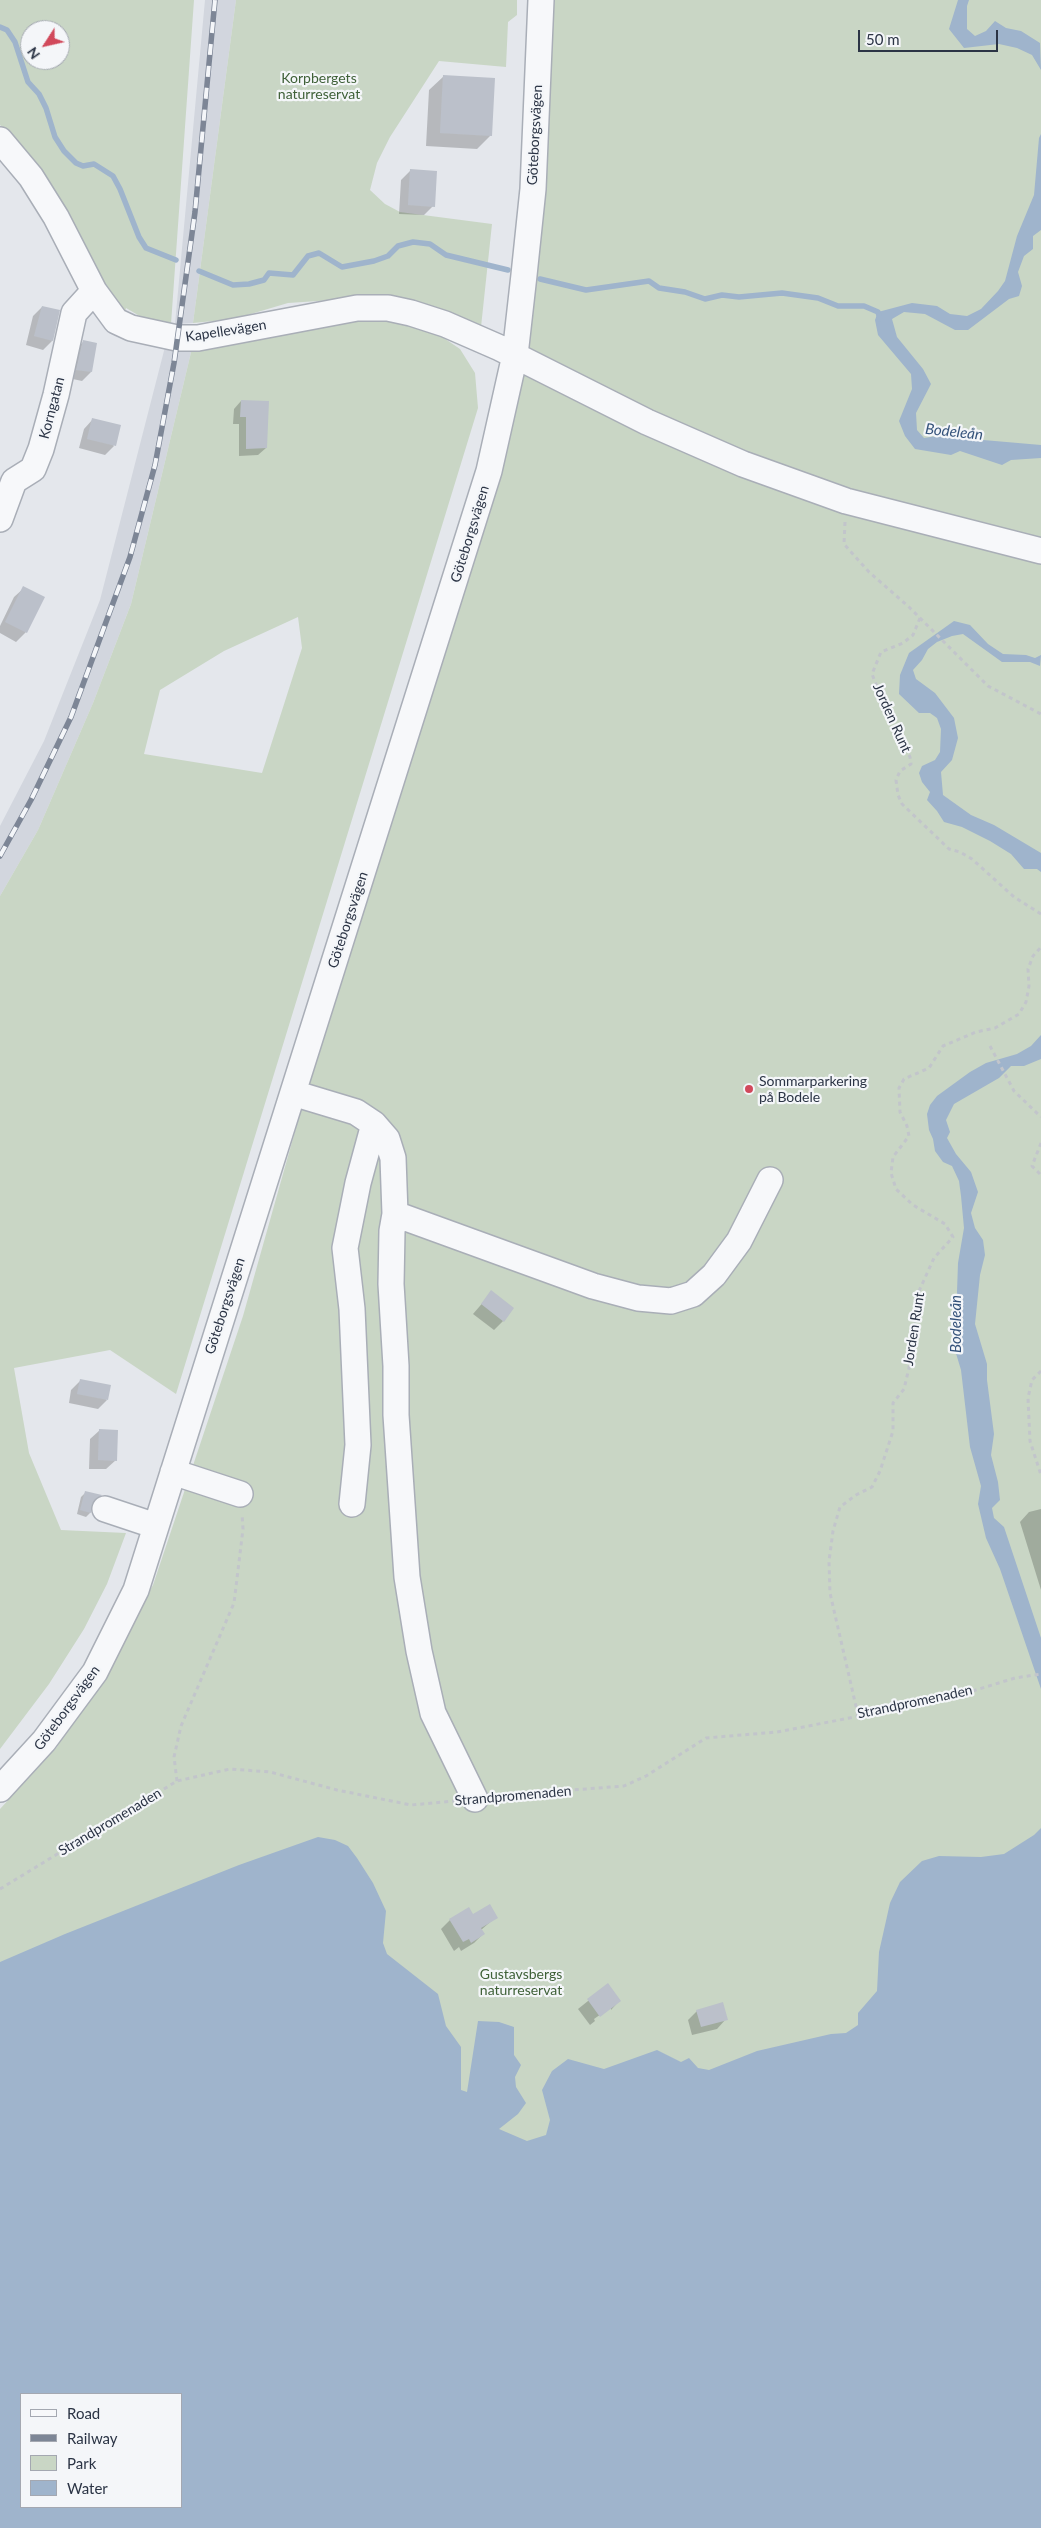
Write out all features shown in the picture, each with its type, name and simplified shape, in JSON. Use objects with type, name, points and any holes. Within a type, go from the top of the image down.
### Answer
[{"type":"street","name":"Göteborgsvägen","points":[[0,1789],[44,1741],[95,1672],[136,1590],[489,471],[515,355],[533,189],[541,0]]},
{"type":"street","name":"Kapellevägen","points":[[0,140],[31,177],[56,217],[94,291],[116,321],[131,328],[177,338],[198,338],[357,308],[388,308],[411,312],[444,324],[515,355],[656,426],[743,464],[846,501],[1039,551]]},
{"type":"street","name":"Korngatan","points":[[0,520],[7,482],[33,469],[41,449],[56,395],[74,313],[94,291]]},
{"type":"street","points":[[293,1093],[356,1112],[374,1124],[387,1139],[393,1158],[395,1214],[392,1231],[390,1284],[396,1366],[396,1415],[407,1578],[419,1651],[433,1713],[475,1799]]},
{"type":"street","points":[[352,1504],[358,1445],[352,1309],[345,1248],[358,1183],[374,1124]]},
{"type":"street","points":[[395,1214],[593,1286],[638,1298],[671,1301],[693,1294],[714,1275],[739,1241],[770,1180]]},
{"type":"street","points":[[173,1472],[240,1494]]},
{"type":"street","points":[[105,1509],[156,1526]]},
{"type":"path","points":[[846,501],[844,544],[869,572],[920,618],[988,686],[1041,714]]},
{"type":"path","name":"Jorden Runt","points":[[920,618],[913,634],[908,639],[881,652],[872,674],[891,722],[910,756],[911,764],[900,771],[896,780],[898,795],[902,804],[949,848],[972,859],[1008,892],[1041,914]]},
{"type":"path","name":"Jorden Runt","points":[[858,1715],[830,1593],[828,1561],[833,1531],[840,1507],[856,1494],[872,1487],[880,1471],[893,1431],[893,1403],[904,1389],[909,1368],[911,1331],[918,1313],[918,1291],[934,1258],[953,1237],[945,1224],[912,1205],[896,1189],[892,1174],[893,1157],[909,1136],[907,1126],[900,1112],[899,1088],[904,1079],[929,1068],[943,1046],[976,1032],[995,1028],[1018,1014],[1026,1002],[1029,986],[1028,969],[1033,956],[1041,947]]},
{"type":"path","points":[[990,1046],[1014,1091],[1041,1117]]},
{"type":"path","points":[[1041,1143],[1032,1166],[1041,1175]]},
{"type":"path","points":[[1041,1371],[1032,1380],[1028,1398],[1030,1441],[1041,1474]]},
{"type":"path","points":[[177,1781],[174,1757],[181,1726],[234,1603],[243,1529],[240,1494]]},
{"type":"path","name":"Strandpromenaden","points":[[0,1889],[177,1781],[230,1769],[270,1772],[337,1790],[411,1805],[624,1786],[646,1776],[706,1738],[777,1732],[942,1700],[1014,1678],[1041,1674]]},
{"type":"shaded area","points":[[205,0],[236,0],[193,323],[175,324]]},
{"type":"shaded area","points":[[166,343],[193,344],[131,604],[93,703],[38,830],[0,896],[0,826],[44,741],[100,600]]},
{"type":"green space","points":[[0,0],[194,0],[171,324],[143,318],[126,308],[125,313],[102,286],[16,141],[0,125]]},
{"type":"green space","name":"Korpbergets naturreservat","points":[[236,0],[517,0],[517,15],[508,22],[506,67],[439,61],[390,137],[377,163],[370,190],[385,204],[400,212],[492,224],[481,327],[393,296],[288,303],[234,319],[193,323]]},
{"type":"green space","name":"Gustavsbergs naturreservat","points":[[542,0],[1041,0],[1041,2528],[182,2394],[0,2138],[0,1809],[57,1747],[153,1585],[243,1316],[303,1103],[510,397]]},
{"type":"green space","points":[[387,317],[429,328],[460,349],[475,373],[478,408],[176,1394],[110,1350],[14,1368],[29,1453],[61,1530],[126,1533],[107,1584],[84,1629],[49,1684],[0,1749],[0,896],[38,830],[93,703],[131,604],[193,344],[335,322]],"holes":[[[298,617],[302,648],[262,773],[144,754],[160,690],[224,651]]]},
{"type":"water","points":[[958,0],[969,0],[967,6],[967,29],[975,36],[986,31],[995,21],[1006,28],[1021,31],[1040,43],[1041,70],[1032,55],[1017,48],[999,44],[964,48],[949,29]]},
{"type":"water","name":"Bodeleån","points":[[1041,134],[1041,230],[1033,236],[1033,249],[1024,256],[1018,272],[1022,286],[1019,296],[1009,299],[968,330],[955,330],[925,314],[904,312],[892,319],[897,337],[923,369],[931,384],[916,413],[917,430],[924,438],[937,436],[1041,445],[1041,458],[1011,460],[1002,465],[960,451],[951,455],[915,449],[905,436],[899,421],[912,389],[911,374],[878,335],[875,320],[878,312],[912,303],[937,306],[950,314],[967,316],[981,309],[998,291],[1005,281],[1017,236],[1034,195],[1039,138]]},
{"type":"water","points":[[954,621],[970,625],[988,644],[1003,654],[1026,655],[1035,658],[1041,655],[1040,666],[1030,662],[1002,662],[963,634],[937,642],[928,649],[922,660],[913,670],[916,679],[935,693],[954,718],[958,738],[952,760],[941,772],[943,795],[971,815],[994,825],[1041,853],[1041,872],[1037,869],[1024,869],[1011,854],[990,841],[962,827],[944,822],[927,800],[930,792],[922,782],[919,773],[922,766],[935,760],[940,752],[941,729],[937,718],[930,713],[919,713],[899,694],[900,675],[909,653]]},
{"type":"water","name":"Bodeleån","points":[[1041,1035],[1041,1059],[1024,1066],[1011,1066],[999,1078],[954,1104],[946,1120],[950,1132],[947,1138],[956,1154],[971,1172],[978,1192],[971,1213],[975,1228],[983,1240],[985,1255],[980,1275],[975,1324],[987,1364],[987,1380],[994,1434],[991,1455],[998,1482],[1000,1500],[992,1508],[994,1518],[1004,1527],[1041,1638],[1041,1689],[1000,1569],[986,1538],[978,1504],[981,1486],[970,1447],[961,1370],[955,1350],[958,1263],[964,1228],[961,1196],[959,1181],[952,1166],[943,1162],[935,1151],[927,1114],[930,1105],[937,1096],[970,1072],[986,1063],[1017,1054],[1031,1046]]},
{"type":"water","points":[[1041,1828],[1041,2528],[0,2528],[0,1962],[65,1934],[239,1865],[318,1837],[335,1840],[348,1846],[357,1858],[373,1883],[386,1911],[383,1943],[387,1954],[438,1994],[446,2026],[461,2047],[461,2090],[467,2092],[478,2021],[499,2022],[514,2027],[514,2055],[521,2065],[515,2077],[516,2087],[526,2103],[518,2114],[499,2129],[527,2141],[546,2135],[550,2120],[542,2090],[552,2071],[568,2059],[604,2069],[657,2050],[681,2062],[689,2058],[698,2068],[709,2070],[757,2051],[831,2034],[846,2033],[858,2025],[858,2013],[877,1991],[879,1952],[890,1903],[900,1882],[922,1861],[939,1856],[981,1857],[1004,1854],[1034,1835]]},
{"type":"building","points":[[443,75],[495,78],[492,136],[440,133]]},
{"type":"building","points":[[410,169],[437,171],[435,207],[408,205]]},
{"type":"building","points":[[42,306],[60,310],[53,341],[34,336]]},
{"type":"building","points":[[83,340],[97,343],[92,372],[76,370]]},
{"type":"building","points":[[241,400],[269,401],[267,448],[246,449],[246,417],[240,417]]},
{"type":"building","points":[[92,418],[121,425],[116,446],[87,439]]},
{"type":"building","points":[[23,586],[45,597],[27,633],[5,622]]},
{"type":"building","points":[[491,1290],[514,1308],[504,1322],[481,1304]]},
{"type":"building","points":[[80,1379],[111,1385],[108,1400],[77,1394]]},
{"type":"building","points":[[99,1429],[118,1430],[117,1461],[98,1460]]},
{"type":"building","points":[[85,1491],[102,1495],[92,1504],[91,1513],[80,1510]]},
{"type":"building","points":[[490,1904],[498,1918],[481,1928],[485,1934],[471,1943],[469,1939],[463,1942],[449,1919],[469,1907],[473,1914]]},
{"type":"building","points":[[608,1983],[621,2001],[600,2017],[587,1999]]},
{"type":"building","points":[[723,2002],[728,2020],[701,2027],[696,2010]]},
{"type":"waterway","points":[[0,27],[7,30],[15,42],[28,82],[39,94],[46,108],[55,137],[64,151],[76,163],[83,166],[94,164],[113,176],[139,237],[146,248],[176,260]]},
{"type":"waterway","points":[[199,271],[233,285],[249,284],[264,280],[269,273],[293,275],[308,256],[319,253],[342,267],[374,261],[388,256],[398,246],[413,242],[430,244],[446,255],[508,270]]},
{"type":"waterway","points":[[540,279],[586,290],[649,281],[659,288],[685,292],[705,299],[722,295],[739,297],[782,293],[818,298],[838,306],[864,306],[878,312],[880,319]]},
{"type":"railway","points":[[0,856],[31,800],[71,717],[130,557],[155,465],[174,363],[195,212],[215,0]]},
{"type":"place","name":"Sommarparkering på Bodele","points":[[749,1089]]}]
